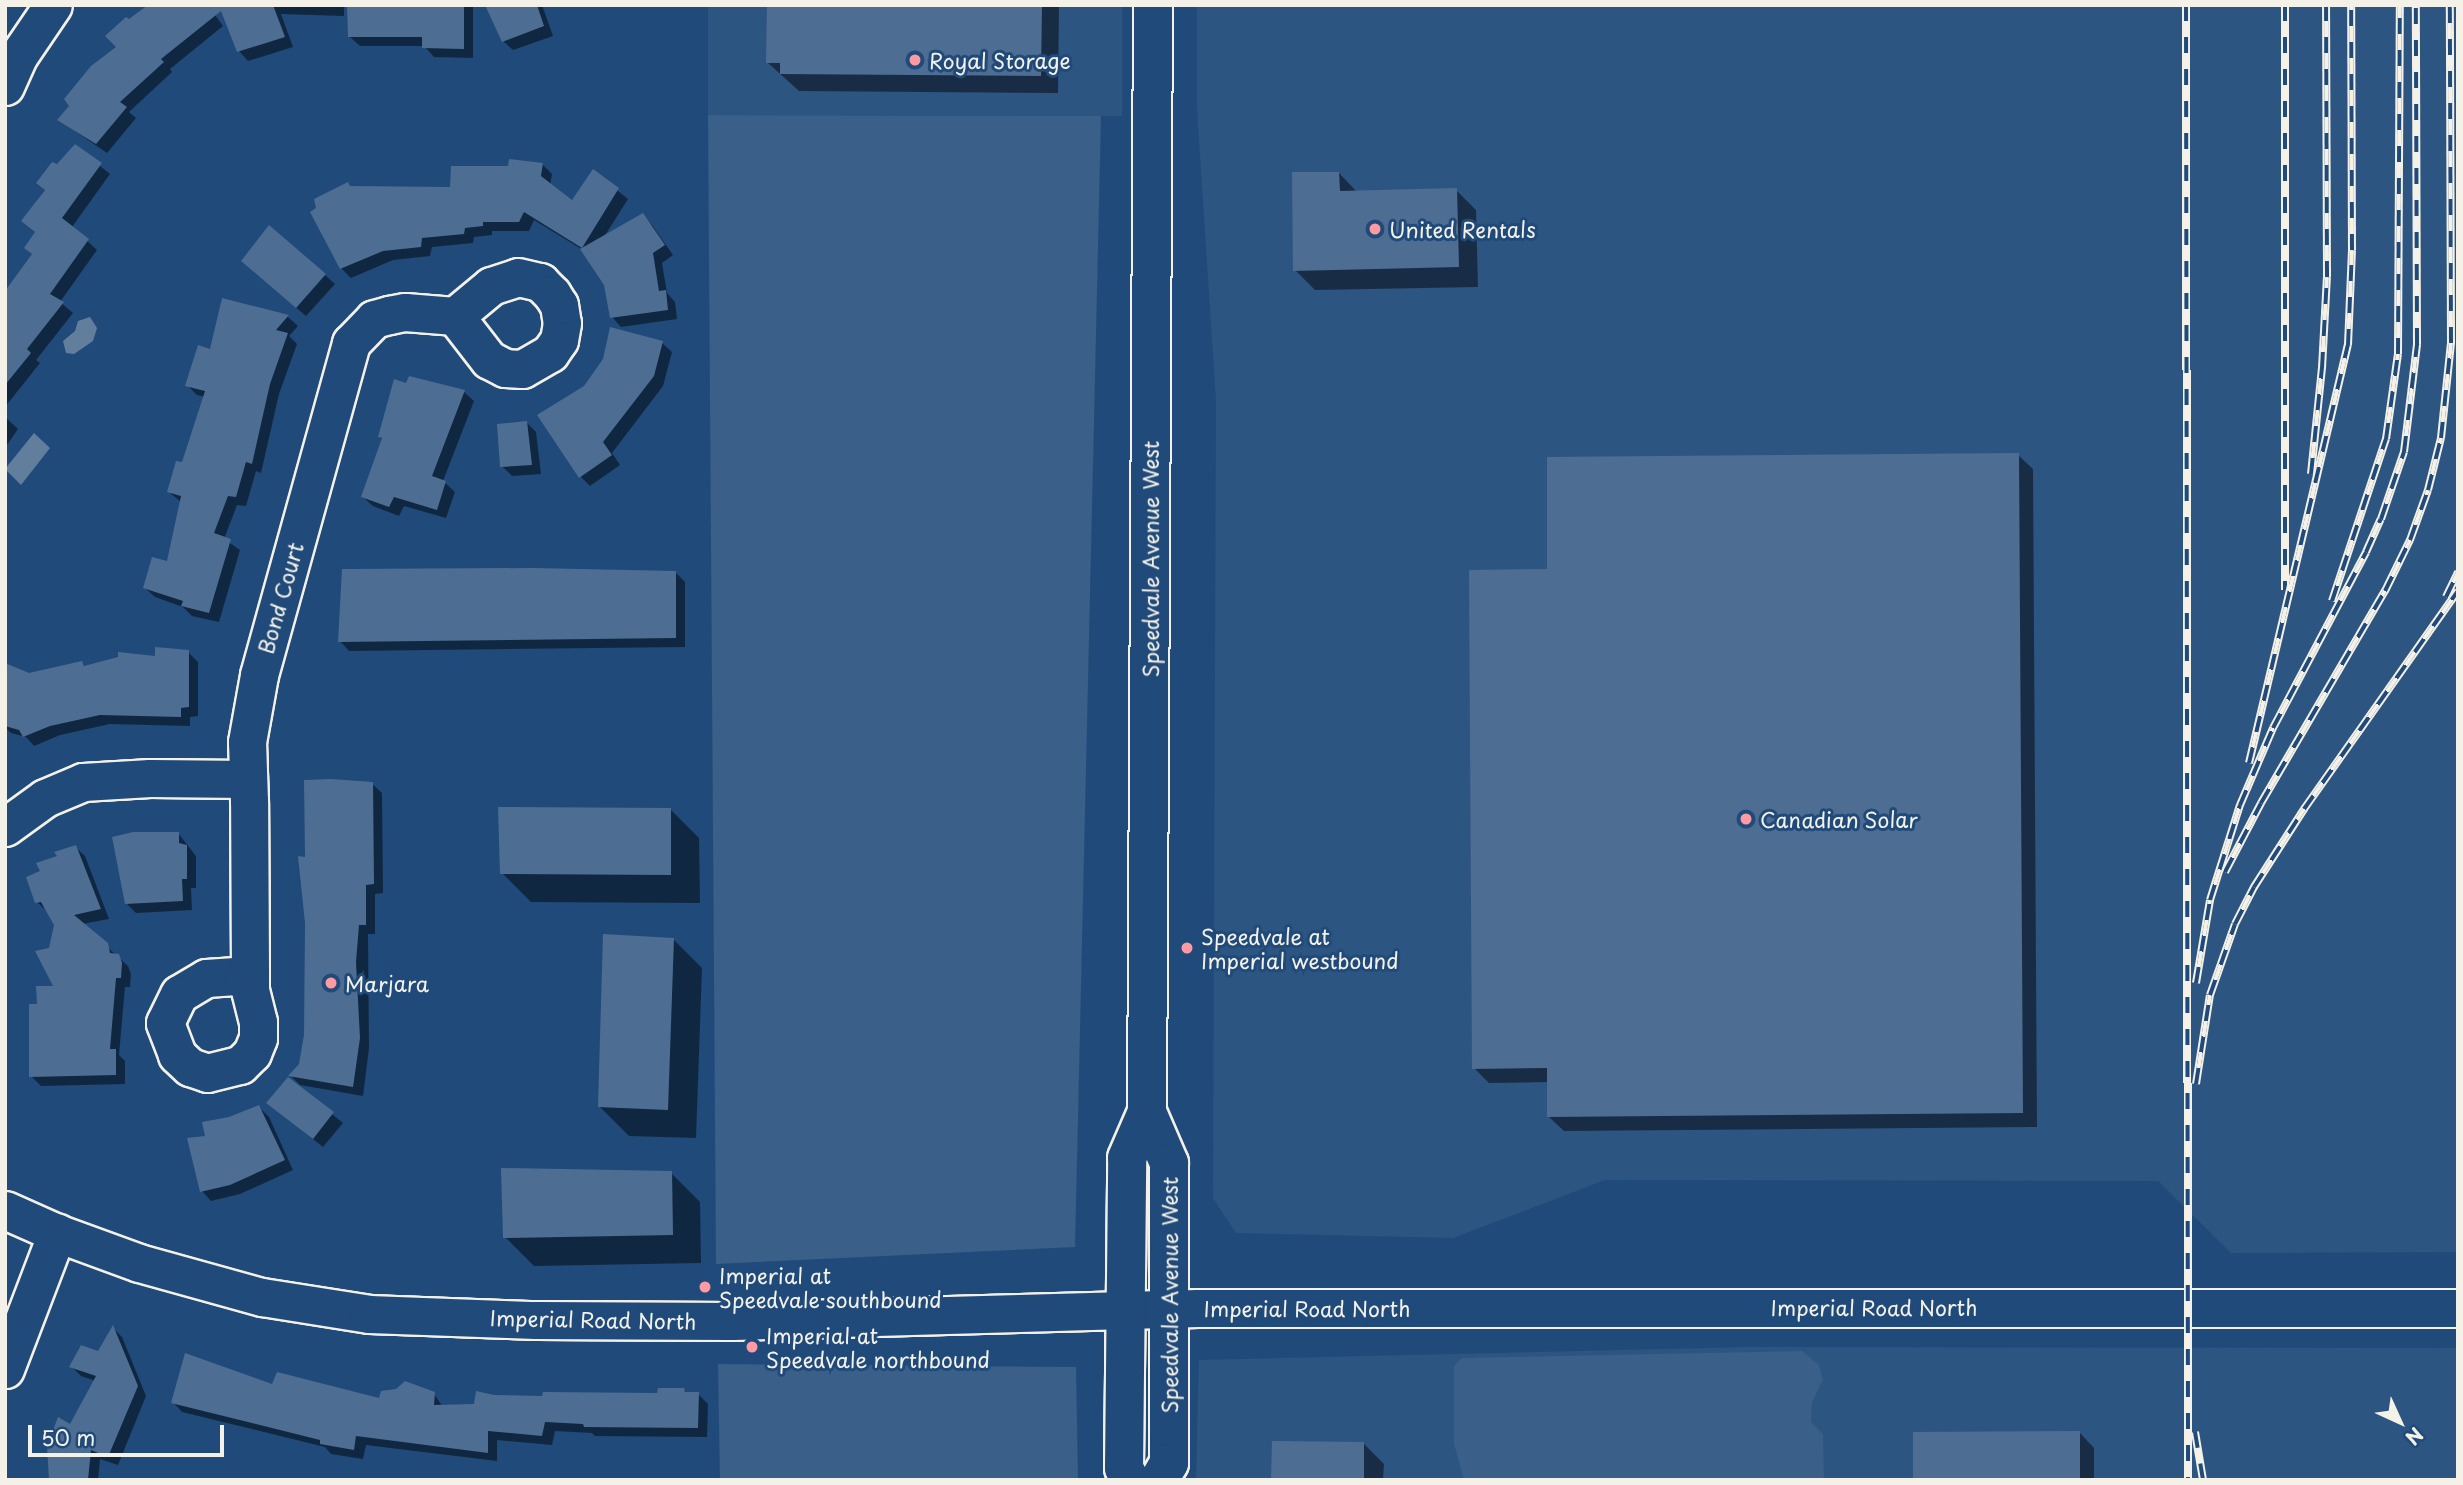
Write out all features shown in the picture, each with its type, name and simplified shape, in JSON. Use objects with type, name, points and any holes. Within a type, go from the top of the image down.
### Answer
[{"type":"main road","name":"Speedvale Avenue West","points":[[1130,1480],[1124,1468],[1127,1158],[1147,1112],[1153,5]]},
{"type":"main road","name":"Speedvale Avenue West","points":[[1147,1112],[1169,1163],[1169,1464],[1159,1480]]},
{"type":"street","points":[[5,86],[19,55],[53,5]]},
{"type":"street","name":"Bond Court","points":[[250,975],[247,742],[257,680],[351,342],[374,319],[389,315],[405,312],[456,316]]},
{"type":"street","points":[[5,827],[45,798],[83,782],[150,778],[248,779]]},
{"type":"street","name":"Imperial Road North","points":[[5,1210],[57,1233],[139,1263],[262,1297],[369,1314],[536,1320],[731,1321],[1170,1309],[2458,1308]]},
{"type":"street","points":[[5,1369],[57,1233]]},
{"type":"shaded area","name":"Royal Storage","points":[[708,5],[1122,5],[1122,116],[708,115]]},
{"type":"shaded area","points":[[1197,5],[2458,5],[2458,1252],[2231,1253],[2158,1181],[1605,1180],[1453,1238],[1236,1233],[1213,1198],[1216,402],[1197,109]]},
{"type":"shaded area","points":[[708,115],[1101,116],[1075,1247],[716,1264]]},
{"type":"shaded area","points":[[90,317],[97,328],[93,341],[74,354],[66,353],[63,341],[75,331],[78,321]]},
{"type":"shaded area","points":[[34,433],[50,448],[21,485],[5,469]]},
{"type":"shaded area","points":[[1748,1347],[2458,1348],[2458,1480],[1196,1480],[1199,1360]]},
{"type":"shaded area","points":[[1802,1351],[1819,1365],[1823,1380],[1812,1402],[1811,1422],[1823,1434],[1824,1480],[1464,1480],[1454,1444],[1454,1366],[1462,1358]]},
{"type":"shaded area","points":[[718,1364],[1076,1367],[1078,1480],[720,1480]]},
{"type":"building","points":[[148,5],[273,5],[285,37],[237,52],[221,11],[161,59],[164,62],[120,102],[127,107],[96,144],[57,120],[69,106],[64,99],[91,66],[116,47],[105,36],[126,17],[129,19]]},
{"type":"building","points":[[347,5],[464,5],[464,49],[422,48],[422,37],[348,37]]},
{"type":"building","points":[[485,5],[537,5],[544,26],[502,42]]},
{"type":"building","points":[[767,5],[1042,5],[1041,76],[780,74],[780,63],[766,63]]},
{"type":"building","points":[[75,144],[102,163],[62,218],[89,239],[50,294],[64,302],[27,349],[31,353],[5,385],[5,291],[32,254],[24,248],[35,232],[21,221],[45,190],[36,183],[52,162],[57,164]]},
{"type":"building","points":[[509,159],[543,163],[541,176],[572,200],[593,169],[619,188],[582,248],[524,212],[519,222],[483,222],[483,226],[465,228],[464,234],[422,238],[421,247],[383,251],[340,269],[310,212],[316,208],[314,199],[348,182],[350,186],[450,187],[451,166],[508,166]]},
{"type":"building","name":"United Rentals","points":[[1292,172],[1339,172],[1340,191],[1457,188],[1459,267],[1293,271]]},
{"type":"building","points":[[643,213],[665,245],[653,253],[659,291],[666,290],[668,310],[610,318],[604,285],[580,249]]},
{"type":"building","points":[[269,225],[326,274],[296,308],[241,261]]},
{"type":"building","points":[[222,298],[289,315],[276,330],[288,333],[270,384],[252,464],[246,462],[236,497],[228,496],[214,533],[231,539],[209,613],[181,606],[183,601],[143,588],[152,557],[167,561],[181,496],[167,492],[176,461],[182,462],[205,391],[185,386],[198,345],[210,349]]},
{"type":"building","points":[[610,327],[663,341],[654,376],[603,442],[612,455],[579,478],[537,415],[584,386],[603,359]]},
{"type":"building","points":[[409,376],[465,390],[432,476],[446,481],[437,510],[394,497],[389,507],[361,497],[382,438],[378,437],[394,379],[406,383]]},
{"type":"building","points":[[527,421],[532,465],[500,467],[497,424]]},
{"type":"building","name":"Canadian Solar","points":[[2019,453],[2023,1113],[1547,1117],[1547,1068],[1472,1069],[1469,570],[1547,569],[1547,457]]},
{"type":"building","points":[[533,568],[676,571],[676,638],[338,642],[342,569]]},
{"type":"building","points":[[155,647],[189,650],[189,707],[181,708],[181,717],[100,715],[50,726],[23,737],[19,730],[5,726],[5,663],[29,673],[82,661],[84,666],[118,657],[118,652],[155,656]]},
{"type":"building","points":[[304,780],[373,782],[374,884],[366,885],[366,925],[359,925],[356,962],[360,1038],[353,1087],[288,1076],[299,1064],[304,1035],[305,923],[298,856],[305,857]]},
{"type":"building","points":[[498,807],[671,808],[671,875],[500,874]]},
{"type":"building","points":[[133,832],[179,832],[179,843],[187,845],[187,879],[182,879],[183,901],[125,904],[112,837]]},
{"type":"building","points":[[76,845],[101,909],[74,915],[108,943],[110,953],[119,954],[122,963],[121,978],[116,978],[110,1049],[116,1049],[116,1075],[29,1077],[29,1004],[37,1004],[36,986],[53,986],[35,951],[49,948],[54,925],[41,902],[35,903],[26,877],[40,871],[36,863],[57,856],[54,852]]},
{"type":"building","points":[[603,934],[674,938],[668,1110],[598,1107]]},
{"type":"building","points":[[288,1077],[334,1112],[313,1139],[266,1103]]},
{"type":"building","points":[[259,1105],[285,1160],[230,1185],[200,1192],[187,1138],[205,1136],[202,1122],[229,1117]]},
{"type":"building","points":[[501,1168],[672,1171],[673,1235],[503,1238]]},
{"type":"building","points":[[113,1325],[138,1386],[108,1457],[91,1450],[88,1480],[49,1480],[47,1446],[58,1417],[70,1424],[96,1376],[69,1367],[81,1345],[98,1351]]},
{"type":"building","points":[[185,1353],[272,1384],[277,1372],[379,1398],[381,1391],[396,1389],[405,1381],[435,1392],[434,1405],[474,1404],[476,1391],[494,1395],[542,1396],[543,1392],[657,1393],[658,1388],[684,1388],[685,1392],[699,1392],[698,1428],[584,1427],[583,1424],[545,1422],[542,1436],[488,1431],[488,1453],[356,1436],[354,1450],[320,1444],[320,1440],[171,1403]]},
{"type":"building","points":[[2080,1431],[2080,1480],[1913,1480],[1913,1432]]},
{"type":"building","points":[[1272,1441],[1364,1442],[1364,1480],[1271,1480]]},
{"type":"railway","points":[[2186,5],[2188,1480]]},
{"type":"railway","points":[[2285,5],[2285,590]]},
{"type":"railway","points":[[2311,474],[2322,368],[2327,277],[2326,5]]},
{"type":"railway","points":[[2249,763],[2348,345],[2352,250],[2351,5]]},
{"type":"railway","points":[[2332,601],[2386,439],[2398,354],[2400,5]]},
{"type":"railway","points":[[2196,983],[2210,900],[2240,805],[2273,728],[2366,552],[2381,519],[2404,452],[2417,344],[2416,5]]},
{"type":"railway","points":[[2225,872],[2261,803],[2385,591],[2410,540],[2428,490],[2441,438],[2451,343],[2450,5]]},
{"type":"railway","points":[[2446,597],[2458,572]]},
{"type":"railway","points":[[2196,1084],[2210,995],[2235,924],[2254,887],[2304,809],[2458,591]]},
{"type":"railway","points":[[2195,1432],[2203,1480]]},
{"type":"place","name":"Royal Storage","points":[[915,60]]},
{"type":"place","name":"United Rentals","points":[[1375,229]]},
{"type":"place","name":"Canadian Solar","points":[[1746,819]]},
{"type":"place","name":"Speedvale at Imperial westbound","points":[[1187,948]]},
{"type":"place","name":"Marjara","points":[[331,983]]},
{"type":"place","name":"Imperial at Speedvale southbound","points":[[705,1287]]},
{"type":"place","name":"Imperial at Speedvale northbound","points":[[752,1347]]}]
